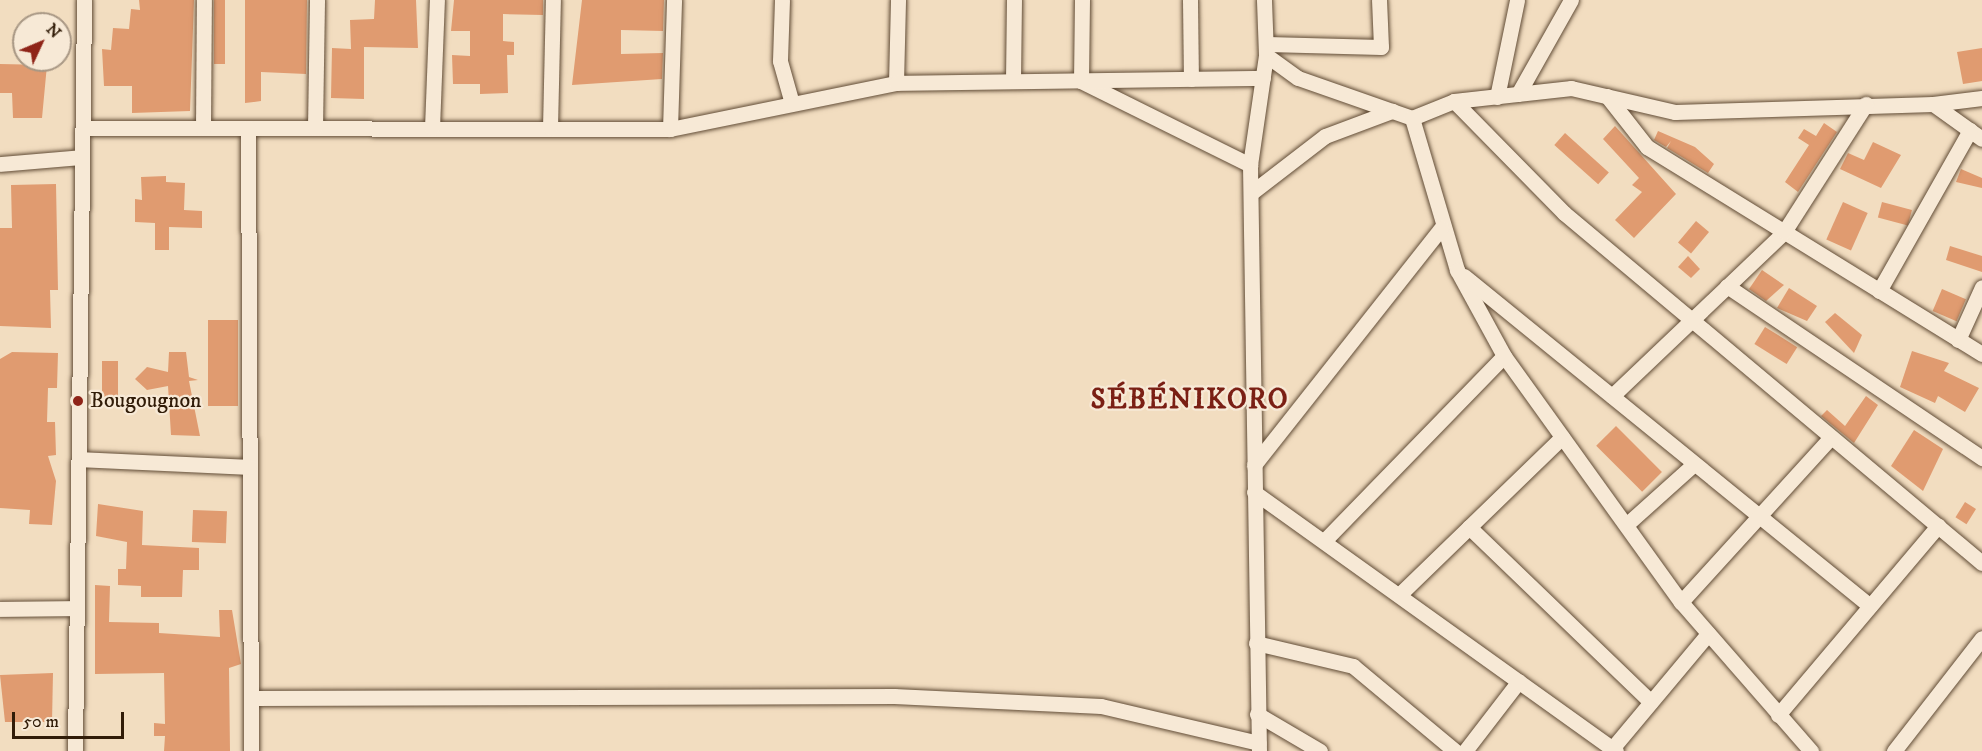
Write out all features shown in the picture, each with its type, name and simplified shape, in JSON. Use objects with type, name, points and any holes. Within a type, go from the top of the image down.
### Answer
[{"type":"street","points":[[75,751],[84,0]]},
{"type":"street","points":[[203,128],[204,0]]},
{"type":"street","points":[[315,128],[317,0]]},
{"type":"street","points":[[432,128],[437,0]]},
{"type":"street","points":[[550,128],[553,0]]},
{"type":"street","points":[[670,129],[674,0]]},
{"type":"street","points":[[782,0],[780,62],[791,100]]},
{"type":"street","points":[[896,82],[898,0]]},
{"type":"street","points":[[1013,81],[1014,0]]},
{"type":"street","points":[[1081,81],[1082,0]]},
{"type":"street","points":[[1190,0],[1191,79]]},
{"type":"street","points":[[252,698],[894,696],[1101,706],[1259,747],[1250,165],[1266,50],[1264,0]]},
{"type":"street","points":[[1266,50],[1381,46],[1379,0]]},
{"type":"street","points":[[1497,97],[1517,0]]},
{"type":"street","points":[[1518,94],[1571,0]]},
{"type":"street","points":[[1266,50],[1298,78],[1412,118],[1454,101],[1571,88],[1675,112],[1866,104],[1933,104],[1982,98]]},
{"type":"street","points":[[83,128],[670,129],[791,100],[896,82],[1263,78]]},
{"type":"street","points":[[1081,81],[1250,165]]},
{"type":"street","points":[[1607,96],[1647,147],[1982,354]]},
{"type":"street","points":[[1454,101],[1564,213],[1690,322],[1982,563]]},
{"type":"street","points":[[1612,396],[1784,232],[1866,104]]},
{"type":"street","points":[[1879,291],[1976,134],[1933,104]]},
{"type":"street","points":[[1251,193],[1325,136],[1392,111]]},
{"type":"street","points":[[1412,118],[1441,228],[1457,270],[1504,356],[1681,602],[1811,751]]},
{"type":"street","points":[[248,128],[251,751]]},
{"type":"street","points":[[0,164],[82,157]]},
{"type":"street","points":[[1254,465],[1441,228]]},
{"type":"street","points":[[1457,270],[1870,606]]},
{"type":"street","points":[[1727,286],[1982,458]]},
{"type":"street","points":[[1958,340],[1982,287]]},
{"type":"street","points":[[1324,542],[1504,356]]},
{"type":"street","points":[[1399,595],[1562,437]]},
{"type":"street","points":[[1681,602],[1830,438]]},
{"type":"street","points":[[79,459],[249,467]]},
{"type":"street","points":[[1626,525],[1694,464]]},
{"type":"street","points":[[1254,492],[1613,750],[1708,634]]},
{"type":"street","points":[[1778,715],[1938,526]]},
{"type":"street","points":[[1469,527],[1651,702]]},
{"type":"street","points":[[0,609],[77,608]]},
{"type":"street","points":[[1894,751],[1982,638]]},
{"type":"street","points":[[1256,642],[1353,666],[1455,751]]},
{"type":"street","points":[[1466,751],[1519,681]]},
{"type":"street","points":[[1257,714],[1320,751]]},
{"type":"building","points":[[139,0],[194,0],[190,111],[132,113],[132,86],[104,86],[102,49],[111,50],[113,28],[129,29],[131,9],[140,10]]},
{"type":"building","points":[[214,0],[225,0],[225,64],[214,64]]},
{"type":"building","points":[[245,0],[307,0],[306,74],[261,72],[261,101],[245,103]]},
{"type":"building","points":[[375,0],[416,0],[418,48],[364,47],[364,99],[331,98],[332,48],[351,49],[350,20],[374,19]]},
{"type":"building","points":[[454,0],[543,0],[543,15],[503,14],[503,41],[514,42],[514,55],[507,55],[508,93],[480,94],[480,84],[453,84],[452,55],[470,56],[470,31],[451,31]]},
{"type":"building","points":[[582,0],[664,0],[663,31],[621,30],[621,54],[663,53],[662,79],[572,85]]},
{"type":"building","points":[[1982,48],[1982,81],[1963,84],[1957,52]]},
{"type":"building","points":[[0,64],[12,64],[12,72],[46,72],[42,118],[13,118],[12,93],[0,93]]},
{"type":"building","points":[[1824,123],[1837,132],[1798,192],[1785,182],[1809,145],[1798,138],[1804,129],[1816,136]]},
{"type":"building","points":[[1615,126],[1676,194],[1634,238],[1615,220],[1642,192],[1632,185],[1639,178],[1603,139]]},
{"type":"building","points":[[1658,131],[1695,147],[1714,164],[1708,173],[1667,148],[1671,141],[1666,147],[1654,140]]},
{"type":"building","points":[[1565,133],[1609,172],[1598,184],[1554,145]]},
{"type":"building","points":[[1873,142],[1901,155],[1881,188],[1840,169],[1848,153],[1864,160]]},
{"type":"building","points":[[1961,169],[1982,178],[1982,188],[1956,182]]},
{"type":"building","points":[[166,176],[166,182],[185,183],[184,210],[202,211],[202,228],[169,227],[169,250],[155,250],[155,223],[135,222],[135,199],[142,200],[141,177]]},
{"type":"building","points":[[56,184],[58,290],[50,290],[51,328],[0,326],[0,228],[12,228],[11,185]]},
{"type":"building","points":[[1843,202],[1868,213],[1851,250],[1826,239]]},
{"type":"building","points":[[1882,202],[1912,210],[1908,225],[1878,217]]},
{"type":"building","points":[[1696,221],[1709,232],[1691,253],[1678,242]]},
{"type":"building","points":[[1950,246],[1982,256],[1982,272],[1946,260]]},
{"type":"building","points":[[1688,256],[1700,269],[1691,278],[1678,267]]},
{"type":"building","points":[[1762,270],[1784,285],[1766,301],[1749,289]]},
{"type":"building","points":[[1789,288],[1817,306],[1807,321],[1777,308]]},
{"type":"building","points":[[1942,289],[1966,299],[1957,321],[1933,311]]},
{"type":"building","points":[[1835,313],[1862,335],[1854,353],[1825,322]]},
{"type":"building","points":[[208,320],[238,320],[238,406],[208,406]]},
{"type":"building","points":[[1765,327],[1797,347],[1787,364],[1754,344]]},
{"type":"building","points":[[1912,351],[1949,363],[1944,371],[1979,388],[1965,412],[1938,396],[1935,403],[1900,387]]},
{"type":"building","points":[[12,352],[58,353],[57,388],[48,388],[47,422],[55,422],[56,455],[48,456],[56,481],[52,525],[29,524],[30,510],[0,508],[0,359]]},
{"type":"building","points":[[169,352],[186,352],[189,377],[198,380],[189,381],[200,436],[171,435],[168,386],[147,390],[135,379],[147,367],[168,372]]},
{"type":"building","points":[[102,361],[118,361],[118,398],[102,398]]},
{"type":"building","points":[[1866,396],[1878,405],[1854,443],[1821,416],[1827,410],[1845,426]]},
{"type":"building","points":[[1616,426],[1662,472],[1642,492],[1596,446]]},
{"type":"building","points":[[1914,430],[1943,449],[1923,491],[1891,466]]},
{"type":"building","points":[[1965,502],[1976,509],[1966,524],[1955,517]]},
{"type":"building","points":[[98,504],[143,511],[142,545],[199,548],[199,570],[183,570],[182,597],[141,597],[141,586],[118,585],[118,569],[126,569],[127,542],[96,536]]},
{"type":"building","points":[[193,510],[227,511],[226,543],[192,542]]},
{"type":"building","points":[[95,585],[110,586],[109,622],[159,623],[159,633],[220,637],[219,610],[232,610],[241,664],[229,668],[230,751],[164,751],[165,736],[154,736],[154,723],[165,724],[164,673],[95,674]]},
{"type":"building","points":[[53,673],[52,722],[5,722],[0,675]]},
{"type":"place","name":"Bougougnon","points":[[78,401]]},
{"type":"district","name":"SÉBÉNIKORO","points":[[1190,400]]}]
